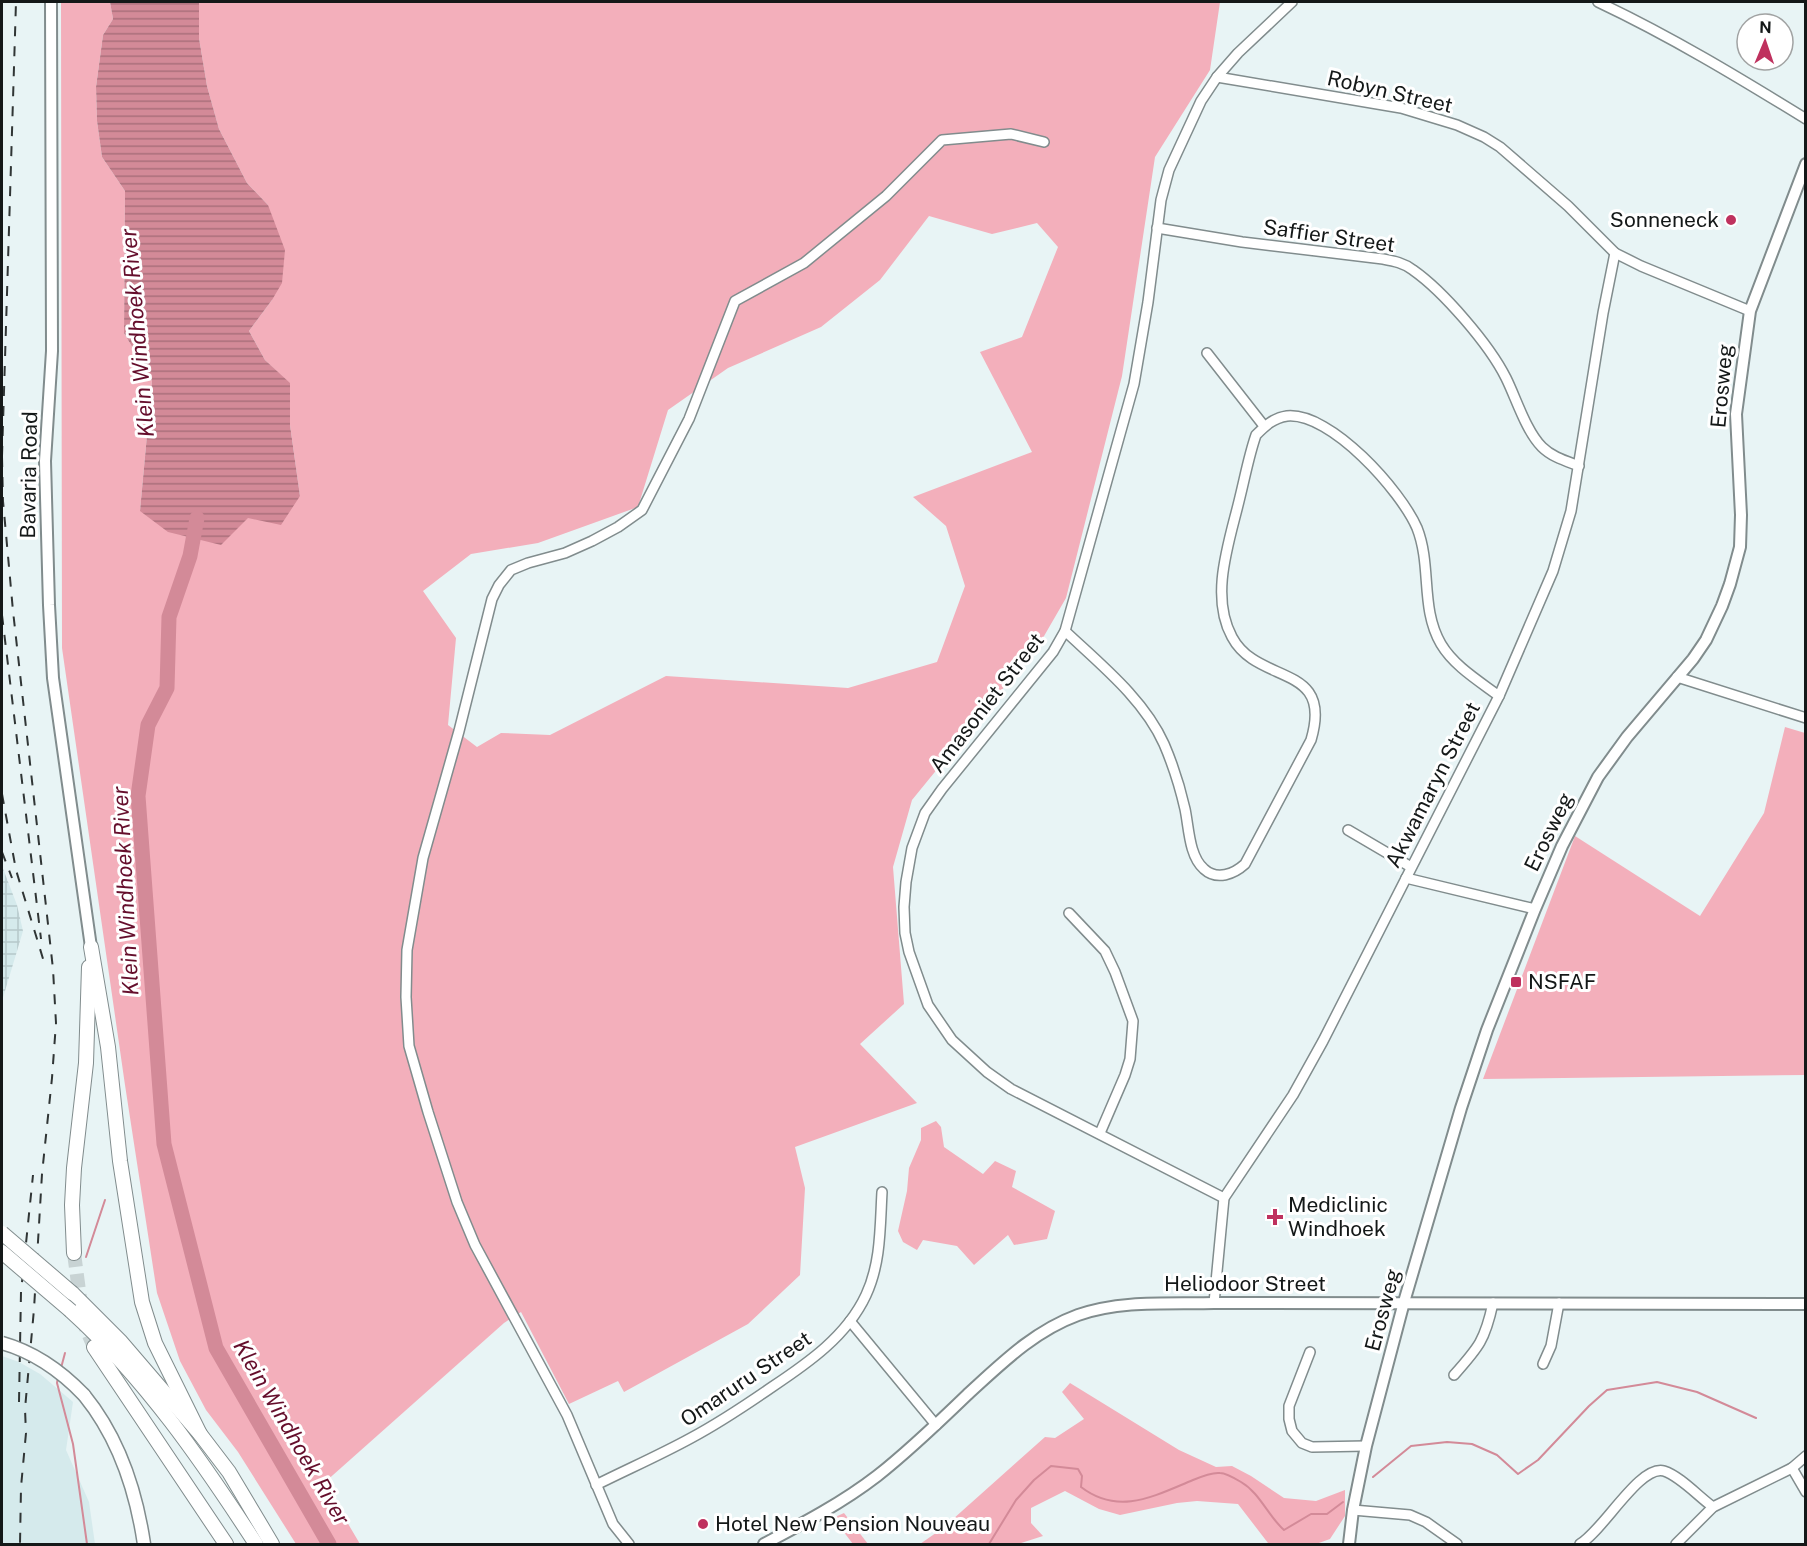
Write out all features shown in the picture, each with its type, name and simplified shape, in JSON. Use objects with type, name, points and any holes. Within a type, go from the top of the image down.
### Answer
[{"type":"main road","points":[[74,1253],[72,1205],[74,1168],[86,1063],[91,947]]},
{"type":"main road","points":[[91,947],[108,1047],[120,1161],[142,1302],[155,1343],[200,1434]]},
{"type":"main road","points":[[2,1233],[72,1293],[121,1342],[200,1434],[229,1472],[272,1545]]},
{"type":"main road","points":[[2,1252],[71,1311],[113,1354],[202,1462],[256,1545]]},
{"type":"main road","points":[[2,1343],[23,1350],[59,1372],[84,1395],[103,1420],[120,1453],[132,1490],[144,1545]]},
{"type":"main road","points":[[94,1347],[225,1545]]},
{"type":"street","name":"Bavaria Road","points":[[51,2],[52,351],[45,461],[49,605],[53,678],[91,947]]},
{"type":"street","name":"Amasoniet Street","points":[[1224,1198],[1011,1089],[987,1072],[952,1040],[928,1005],[912,963],[905,933],[904,907],[908,864],[916,832],[925,813],[1053,652],[1065,632],[1134,384],[1163,191],[1169,170],[1196,110],[1217,77],[1238,53],[1292,2]]},
{"type":"street","points":[[1598,2],[1636,19],[1732,73],[1806,119]]},
{"type":"street","name":"Robyn Street","points":[[1217,77],[1390,106],[1457,125],[1500,147],[1568,206],[1615,253],[1750,311]]},
{"type":"street","points":[[629,1545],[614,1524],[567,1415],[475,1245],[457,1202],[409,1046],[406,998],[407,950],[423,858],[459,731],[492,599],[511,570],[591,542],[642,510],[689,419],[735,301],[804,263],[886,196],[942,140],[1011,134],[1044,142]]},
{"type":"street","name":"Erosweg","points":[[1349,1545],[1353,1509],[1366,1446],[1404,1302],[1461,1108],[1487,1030],[1534,909],[1562,846],[1598,777],[1627,737],[1706,640],[1722,606],[1740,547],[1736,414],[1750,311],[1806,164]]},
{"type":"street","name":"Saffier Street","points":[[1157,228],[1242,242],[1383,259],[1398,262],[1412,269],[1439,292],[1489,349],[1505,376],[1533,435],[1541,446],[1555,456],[1579,466]]},
{"type":"street","name":"Akwamaryn Street","points":[[1214,1303],[1224,1198],[1297,1089],[1323,1041],[1498,696],[1553,571],[1567,528],[1615,253]]},
{"type":"street","points":[[1208,353],[1264,426]]},
{"type":"street","points":[[1065,632],[1122,687],[1154,725],[1173,767],[1185,809],[1191,844],[1204,870],[1214,875],[1227,876],[1239,870],[1245,864],[1311,740],[1315,725],[1316,712],[1309,692],[1301,684],[1249,657],[1236,643],[1226,622],[1222,588],[1225,558],[1256,435],[1275,419],[1295,416],[1321,426],[1346,442],[1387,483],[1405,507],[1417,530],[1424,559],[1429,612],[1441,644],[1456,662],[1498,696]]},
{"type":"street","points":[[1677,677],[1806,718]]},
{"type":"street","points":[[1348,831],[1411,867]]},
{"type":"street","points":[[1406,878],[1534,909]]},
{"type":"street","points":[[1069,913],[1105,951],[1132,1021],[1130,1059],[1100,1133]]},
{"type":"street","name":"Omaruru Street","points":[[596,1485],[690,1438],[750,1402],[816,1356],[834,1340],[865,1298],[876,1266],[882,1192]]},
{"type":"street","name":"Heliodoor Street","points":[[764,1545],[829,1508],[876,1477],[1024,1343],[1077,1315],[1127,1305],[1214,1303],[1806,1304]]},
{"type":"street","points":[[1454,1375],[1482,1342],[1488,1328],[1493,1303]]},
{"type":"street","points":[[1543,1364],[1551,1346],[1560,1303]]},
{"type":"street","points":[[850,1321],[936,1425]]},
{"type":"street","points":[[1310,1352],[1289,1406],[1292,1431],[1302,1443],[1312,1447],[1366,1446]]},
{"type":"street","points":[[1676,1545],[1713,1507],[1792,1468],[1806,1456]]},
{"type":"street","points":[[1792,1468],[1806,1492]]},
{"type":"street","points":[[1580,1545],[1610,1516],[1631,1488],[1642,1478],[1661,1470],[1671,1474],[1713,1507]]},
{"type":"street","points":[[1353,1509],[1410,1515],[1426,1522],[1457,1545]]},
{"type":"shaded area","points":[[61,2],[110,2],[113,19],[103,35],[96,87],[97,121],[102,157],[125,191],[124,333],[152,381],[140,511],[248,518],[300,496],[290,425],[290,384],[265,360],[249,331],[272,300],[268,205],[247,183],[219,129],[207,86],[199,38],[199,2],[1220,2],[1210,70],[1155,157],[1122,376],[1066,598],[1040,643],[912,800],[893,867],[904,1004],[860,1044],[917,1103],[795,1147],[805,1188],[800,1275],[748,1324],[624,1392],[618,1381],[569,1404],[521,1312],[504,1323],[324,1483],[360,1544],[296,1544],[238,1452],[206,1410],[180,1361],[157,1293],[62,648]],"holes":[[[929,216],[992,234],[1037,223],[1058,247],[1022,337],[980,352],[1032,452],[913,497],[946,526],[965,586],[937,662],[848,688],[666,676],[550,735],[501,733],[477,747],[448,725],[456,638],[423,591],[471,554],[538,543],[638,507],[668,410],[728,368],[821,327],[880,280]]]},
{"type":"shaded area","points":[[1785,727],[1805,733],[1805,1075],[1483,1079],[1575,836],[1700,916],[1764,813]]},
{"type":"shaded area","points":[[2,866],[17,905],[23,931],[2,1001]]},
{"type":"shaded area","points":[[936,1121],[941,1127],[944,1147],[983,1174],[995,1161],[1016,1171],[1012,1187],[1055,1211],[1047,1239],[1014,1245],[1008,1235],[974,1265],[957,1246],[923,1240],[917,1250],[903,1242],[898,1231],[907,1191],[909,1168],[921,1140],[921,1128]]},
{"type":"shaded area","points":[[2,1356],[19,1362],[40,1374],[73,1402],[66,1450],[89,1502],[95,1544],[2,1544]]},
{"type":"shaded area","points":[[1070,1383],[1179,1450],[1216,1467],[1232,1466],[1284,1498],[1316,1501],[1345,1490],[1345,1516],[1330,1539],[1316,1544],[1271,1544],[1238,1504],[1197,1501],[1120,1515],[1099,1509],[1065,1491],[1031,1508],[1031,1523],[1043,1536],[1018,1544],[920,1544],[943,1528],[1045,1437],[1055,1438],[1084,1419],[1062,1392]]},
{"type":"shaded area","points":[[844,1513],[868,1544],[853,1544],[833,1518]]},
{"type":"water","points":[[110,2],[199,2],[199,38],[207,86],[219,129],[247,183],[268,205],[285,250],[282,283],[249,331],[265,360],[290,383],[290,425],[300,496],[281,525],[248,518],[221,545],[168,532],[140,511],[152,381],[124,333],[125,191],[102,157],[97,121],[96,87],[103,35],[113,19]]},
{"type":"waterway","name":"Klein Windhoek River","points":[[197,518],[190,556],[169,617],[167,688],[148,725],[138,796],[164,1144],[216,1348],[329,1544]]},
{"type":"waterway","points":[[86,1257],[105,1200]]},
{"type":"waterway","points":[[61,1368],[65,1353]]},
{"type":"waterway","points":[[58,1377],[57,1383],[73,1444],[87,1544]]},
{"type":"waterway","points":[[1373,1477],[1411,1446],[1447,1442],[1472,1444],[1497,1455],[1518,1474],[1538,1460],[1607,1390],[1657,1382],[1697,1392],[1756,1418]]},
{"type":"waterway","points":[[989,1544],[1016,1500],[1034,1480],[1051,1466],[1078,1469],[1082,1476],[1081,1487],[1095,1496],[1123,1502],[1150,1497],[1210,1474],[1225,1474],[1248,1487],[1284,1530],[1311,1514],[1327,1514],[1343,1502]]},
{"type":"tunnel","points":[[74,1253],[83,1321],[94,1347]]},
{"type":"railway","points":[[2,456],[16,2]]},
{"type":"railway","points":[[2,457],[3,501],[13,611],[53,969],[56,1023],[42,1174],[25,1409],[26,1433],[21,1487],[20,1544]]},
{"type":"railway","points":[[2,615],[41,939]]},
{"type":"railway","points":[[2,794],[16,870],[44,962]]},
{"type":"railway","points":[[2,852],[12,878]]},
{"type":"railway","points":[[19,1402],[21,1292],[33,1175]]},
{"type":"place","name":"Sonneneck","points":[[1731,220]]},
{"type":"place","name":"NSFAF","points":[[1516,982]]},
{"type":"place","name":"Mediclinic Windhoek","points":[[1275,1217]]},
{"type":"place","name":"Hotel New Pension Nouveau","points":[[703,1524]]}]
